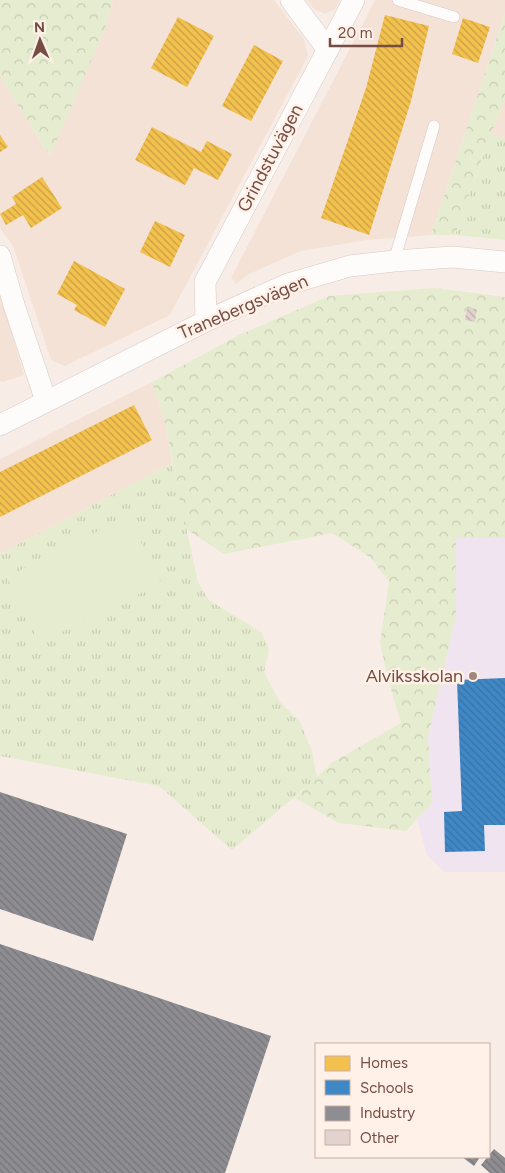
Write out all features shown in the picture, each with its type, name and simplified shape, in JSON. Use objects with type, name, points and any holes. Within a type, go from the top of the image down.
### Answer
[{"type":"street","points":[[291,0],[328,50]]},
{"type":"street","name":"Grindstuvägen","points":[[206,321],[205,282],[354,0]]},
{"type":"street","points":[[0,256],[46,401]]},
{"type":"street","name":"Tranebergsvägen","points":[[0,425],[206,321],[288,284],[350,266],[394,261],[452,257],[505,262]]},
{"type":"lane","points":[[398,0],[454,17]]},
{"type":"lane","points":[[394,261],[434,126]]},
{"type":"shaded area","points":[[113,0],[274,0],[304,39],[308,56],[170,315],[65,366],[51,360],[13,246],[0,228],[0,73],[3,82],[49,155],[105,29]]},
{"type":"shaded area","points":[[307,0],[340,0],[335,9],[325,14],[314,9]]},
{"type":"shaded area","points":[[375,0],[505,0],[505,13],[431,235],[366,240],[301,251],[249,274],[236,284],[231,278]]},
{"type":"shaded area","points":[[505,101],[505,139],[491,133]]},
{"type":"shaded area","points":[[0,292],[24,375],[3,382],[0,381]]},
{"type":"shaded area","points":[[152,382],[165,422],[172,463],[0,554],[0,459]]},
{"type":"shaded area","name":"Alviksskolan","points":[[456,538],[505,538],[505,872],[445,872],[427,855],[417,819],[432,803],[428,737],[456,615]]},
{"type":"green space","points":[[0,0],[113,0],[105,29],[50,156],[3,82],[0,73]]},
{"type":"green space","points":[[505,13],[505,101],[491,133],[455,235],[431,235]]},
{"type":"green space","points":[[491,133],[505,139],[505,240],[455,235]]},
{"type":"green space","points":[[435,288],[505,297],[505,538],[456,538],[456,615],[428,737],[432,803],[406,831],[339,823],[295,798],[333,762],[401,723],[380,643],[389,582],[371,558],[332,533],[224,554],[185,528],[165,422],[152,382],[239,335],[329,296]]},
{"type":"green space","points":[[172,463],[198,582],[209,600],[261,632],[269,648],[264,672],[279,701],[300,722],[312,751],[317,778],[232,850],[159,786],[0,756],[0,554]]},
{"type":"green space","points":[[128,516],[161,583],[40,643],[7,577]]},
{"type":"building: Homes","points":[[385,15],[429,26],[411,101],[369,235],[321,218],[366,88]]},
{"type":"building: Homes","points":[[178,17],[214,36],[187,87],[151,68]]},
{"type":"building: Homes","points":[[463,18],[490,27],[478,63],[452,54]]},
{"type":"building: Homes","points":[[254,45],[283,61],[251,121],[222,106]]},
{"type":"building: Homes","points":[[152,127],[201,152],[207,141],[232,154],[218,180],[194,168],[185,185],[135,160]]},
{"type":"building: Homes","points":[[0,135],[8,147],[0,152]]},
{"type":"building: Homes","points":[[42,177],[62,208],[31,228],[23,215],[6,225],[0,214],[16,204],[12,197]]},
{"type":"building: Homes","points":[[155,221],[185,235],[170,267],[140,252]]},
{"type":"building: Homes","points":[[74,261],[125,289],[105,327],[74,310],[77,305],[57,294]]},
{"type":"building: Homes","points":[[134,405],[152,440],[0,517],[0,472]]},
{"type":"building: Schools","points":[[505,678],[505,825],[484,825],[485,851],[445,852],[444,812],[462,811],[457,680]]},
{"type":"building: Industry","points":[[0,792],[127,834],[93,941],[0,909]]},
{"type":"building: Industry","points":[[0,944],[271,1036],[225,1173],[0,1173]]},
{"type":"building: Industry","points":[[494,1149],[505,1158],[505,1173],[490,1173],[481,1165],[487,1158],[490,1158],[490,1154]]},
{"type":"building: Industry","points":[[463,1158],[479,1158],[474,1166]]},
{"type":"building: Other","points":[[467,308],[477,309],[475,322],[465,320]]},
{"type":"place","name":"Alviksskolan","points":[[473,676]]}]
